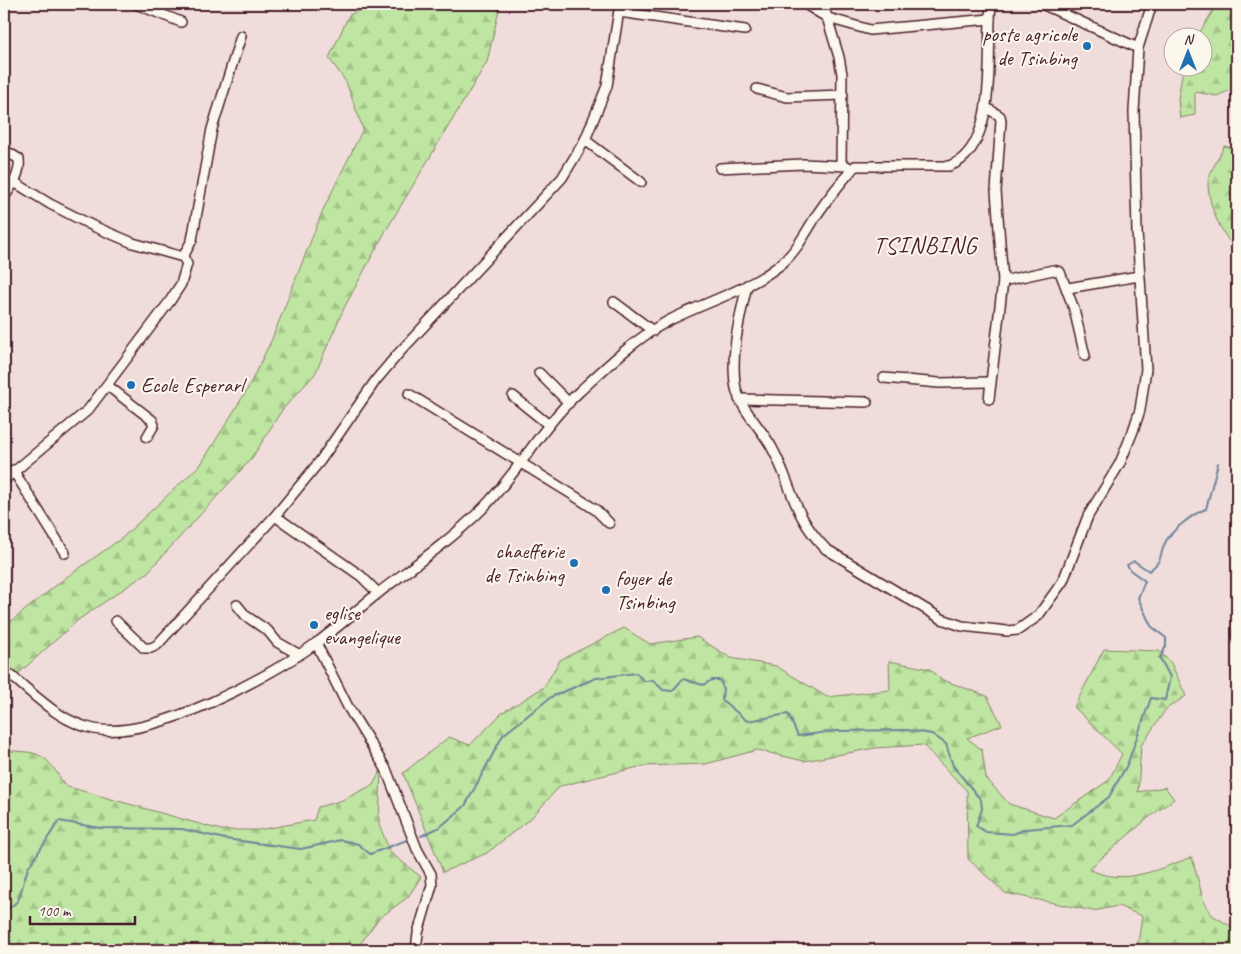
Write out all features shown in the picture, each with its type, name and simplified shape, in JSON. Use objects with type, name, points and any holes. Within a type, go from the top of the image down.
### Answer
[{"type":"street","points":[[136,4],[181,22]]},
{"type":"street","points":[[805,4],[828,18],[870,30],[990,19]]},
{"type":"street","points":[[823,4],[839,57],[843,95],[841,165]]},
{"type":"street","points":[[720,168],[841,165],[949,166],[960,162],[968,155],[987,108],[991,4]]},
{"type":"street","points":[[1042,4],[1138,48]]},
{"type":"street","points":[[747,284],[734,355],[735,384],[739,399],[774,452],[802,520],[812,535],[826,549],[942,619],[979,629],[1018,630],[1038,616],[1062,581],[1088,516],[1120,463],[1140,410],[1146,369],[1139,276],[1134,111],[1138,48],[1152,4]]},
{"type":"street","points":[[116,621],[144,648],[151,648],[157,645],[275,516],[320,461],[376,380],[562,178],[585,140],[607,86],[619,8],[745,30]]},
{"type":"street","points":[[183,257],[192,240],[212,129],[241,36]]},
{"type":"street","points":[[757,89],[787,97],[843,95]]},
{"type":"street","points":[[987,108],[1000,116],[1002,120],[996,191],[1003,281],[989,382],[989,399]]},
{"type":"street","points":[[585,140],[642,182]]},
{"type":"street","points":[[4,150],[19,158],[14,182],[4,197]]},
{"type":"street","points":[[4,670],[54,712],[79,724],[96,729],[114,730],[200,709],[298,654],[316,643],[449,539],[483,507],[569,403],[612,363],[653,331],[687,311],[716,300],[781,264],[797,248],[818,213],[855,166]]},
{"type":"street","points":[[4,480],[13,470],[88,410],[108,386],[181,284],[187,264],[183,257],[133,243],[93,226],[50,204],[14,182]]},
{"type":"street","points":[[1003,281],[1060,272],[1068,288],[1085,356]]},
{"type":"street","points":[[1068,288],[1139,276]]},
{"type":"street","points":[[614,302],[653,331]]},
{"type":"street","points":[[539,373],[569,403]]},
{"type":"street","points":[[884,378],[939,383],[989,382]]},
{"type":"street","points":[[108,386],[152,420],[154,425],[147,437]]},
{"type":"street","points":[[409,394],[581,500],[609,523]]},
{"type":"street","points":[[513,396],[549,425]]},
{"type":"street","points":[[739,399],[867,402]]},
{"type":"street","points":[[13,470],[65,553]]},
{"type":"street","points":[[275,516],[361,576],[378,593]]},
{"type":"street","points":[[237,605],[246,616],[268,631],[278,642],[298,654]]},
{"type":"street","points":[[316,643],[348,707],[386,769],[417,849],[431,874],[432,885],[418,933],[416,950]]},
{"type":"green space","points":[[375,4],[497,4],[499,10],[487,62],[385,232],[344,308],[315,374],[282,410],[252,458],[147,573],[78,620],[18,674],[4,666],[4,627],[64,579],[122,538],[201,464],[247,390],[272,339],[323,210],[363,129],[346,82],[329,58],[349,15]]},
{"type":"green space","points":[[1217,4],[1237,4],[1237,87],[1217,96],[1195,92],[1195,115],[1180,118],[1178,99],[1181,78],[1214,78],[1214,28],[1202,28]]},
{"type":"green space","points":[[1224,146],[1237,149],[1237,250],[1216,219],[1210,200],[1209,178]]},
{"type":"green space","points":[[624,628],[650,644],[697,637],[731,658],[776,666],[827,697],[890,690],[889,661],[930,669],[940,679],[987,696],[1002,725],[967,738],[982,750],[986,778],[1009,804],[1054,818],[1109,780],[1122,754],[1074,707],[1104,649],[1159,651],[1171,663],[1186,696],[1166,709],[1141,746],[1138,792],[1165,787],[1174,799],[1147,819],[1089,869],[1102,874],[1128,876],[1154,871],[1192,857],[1203,899],[1212,915],[1237,930],[1237,950],[1137,950],[1142,916],[1118,906],[1093,911],[1005,893],[968,859],[967,791],[923,745],[875,748],[804,761],[757,750],[706,764],[643,766],[560,786],[532,817],[487,853],[443,872],[403,773],[449,737],[470,745],[502,713],[544,687],[560,660]]},
{"type":"green space","points":[[4,751],[27,752],[42,756],[53,767],[65,786],[221,830],[258,830],[314,820],[318,807],[340,801],[373,785],[381,770],[379,824],[390,852],[421,877],[408,897],[378,919],[356,950],[4,950]]},
{"type":"waterway","points":[[421,836],[440,827],[465,806],[503,735],[551,697],[596,678],[636,673],[644,681],[653,680],[663,690],[672,691],[683,679],[703,685],[712,680],[720,680],[723,688],[722,700],[747,721],[788,714],[798,736],[835,731],[907,730],[932,734],[946,744],[953,766],[981,800],[982,809],[976,826],[986,832],[1013,834],[1026,829],[1072,825],[1109,797],[1127,765],[1151,698],[1165,700],[1170,677],[1160,658],[1166,646],[1166,638],[1151,626],[1138,598],[1145,581],[1130,570],[1127,565],[1134,561],[1149,571],[1160,559],[1166,541],[1174,532],[1190,518],[1206,509],[1218,463]]},
{"type":"waterway","points":[[4,912],[18,901],[28,868],[59,821],[100,828],[182,829],[225,839],[301,849],[341,840],[358,844],[370,854],[407,840]]},
{"type":"place","name":"poste agricole de Tsinbing","points":[[1087,46]]},
{"type":"place","name":"Ecole Esperarl","points":[[131,385]]},
{"type":"place","name":"chaefferie de Tsinbing","points":[[574,563]]},
{"type":"place","name":"foyer de Tsinbing","points":[[606,590]]},
{"type":"place","name":"eglise evangelique","points":[[314,625]]},
{"type":"district","name":"TSINBING","points":[[925,245]]}]
